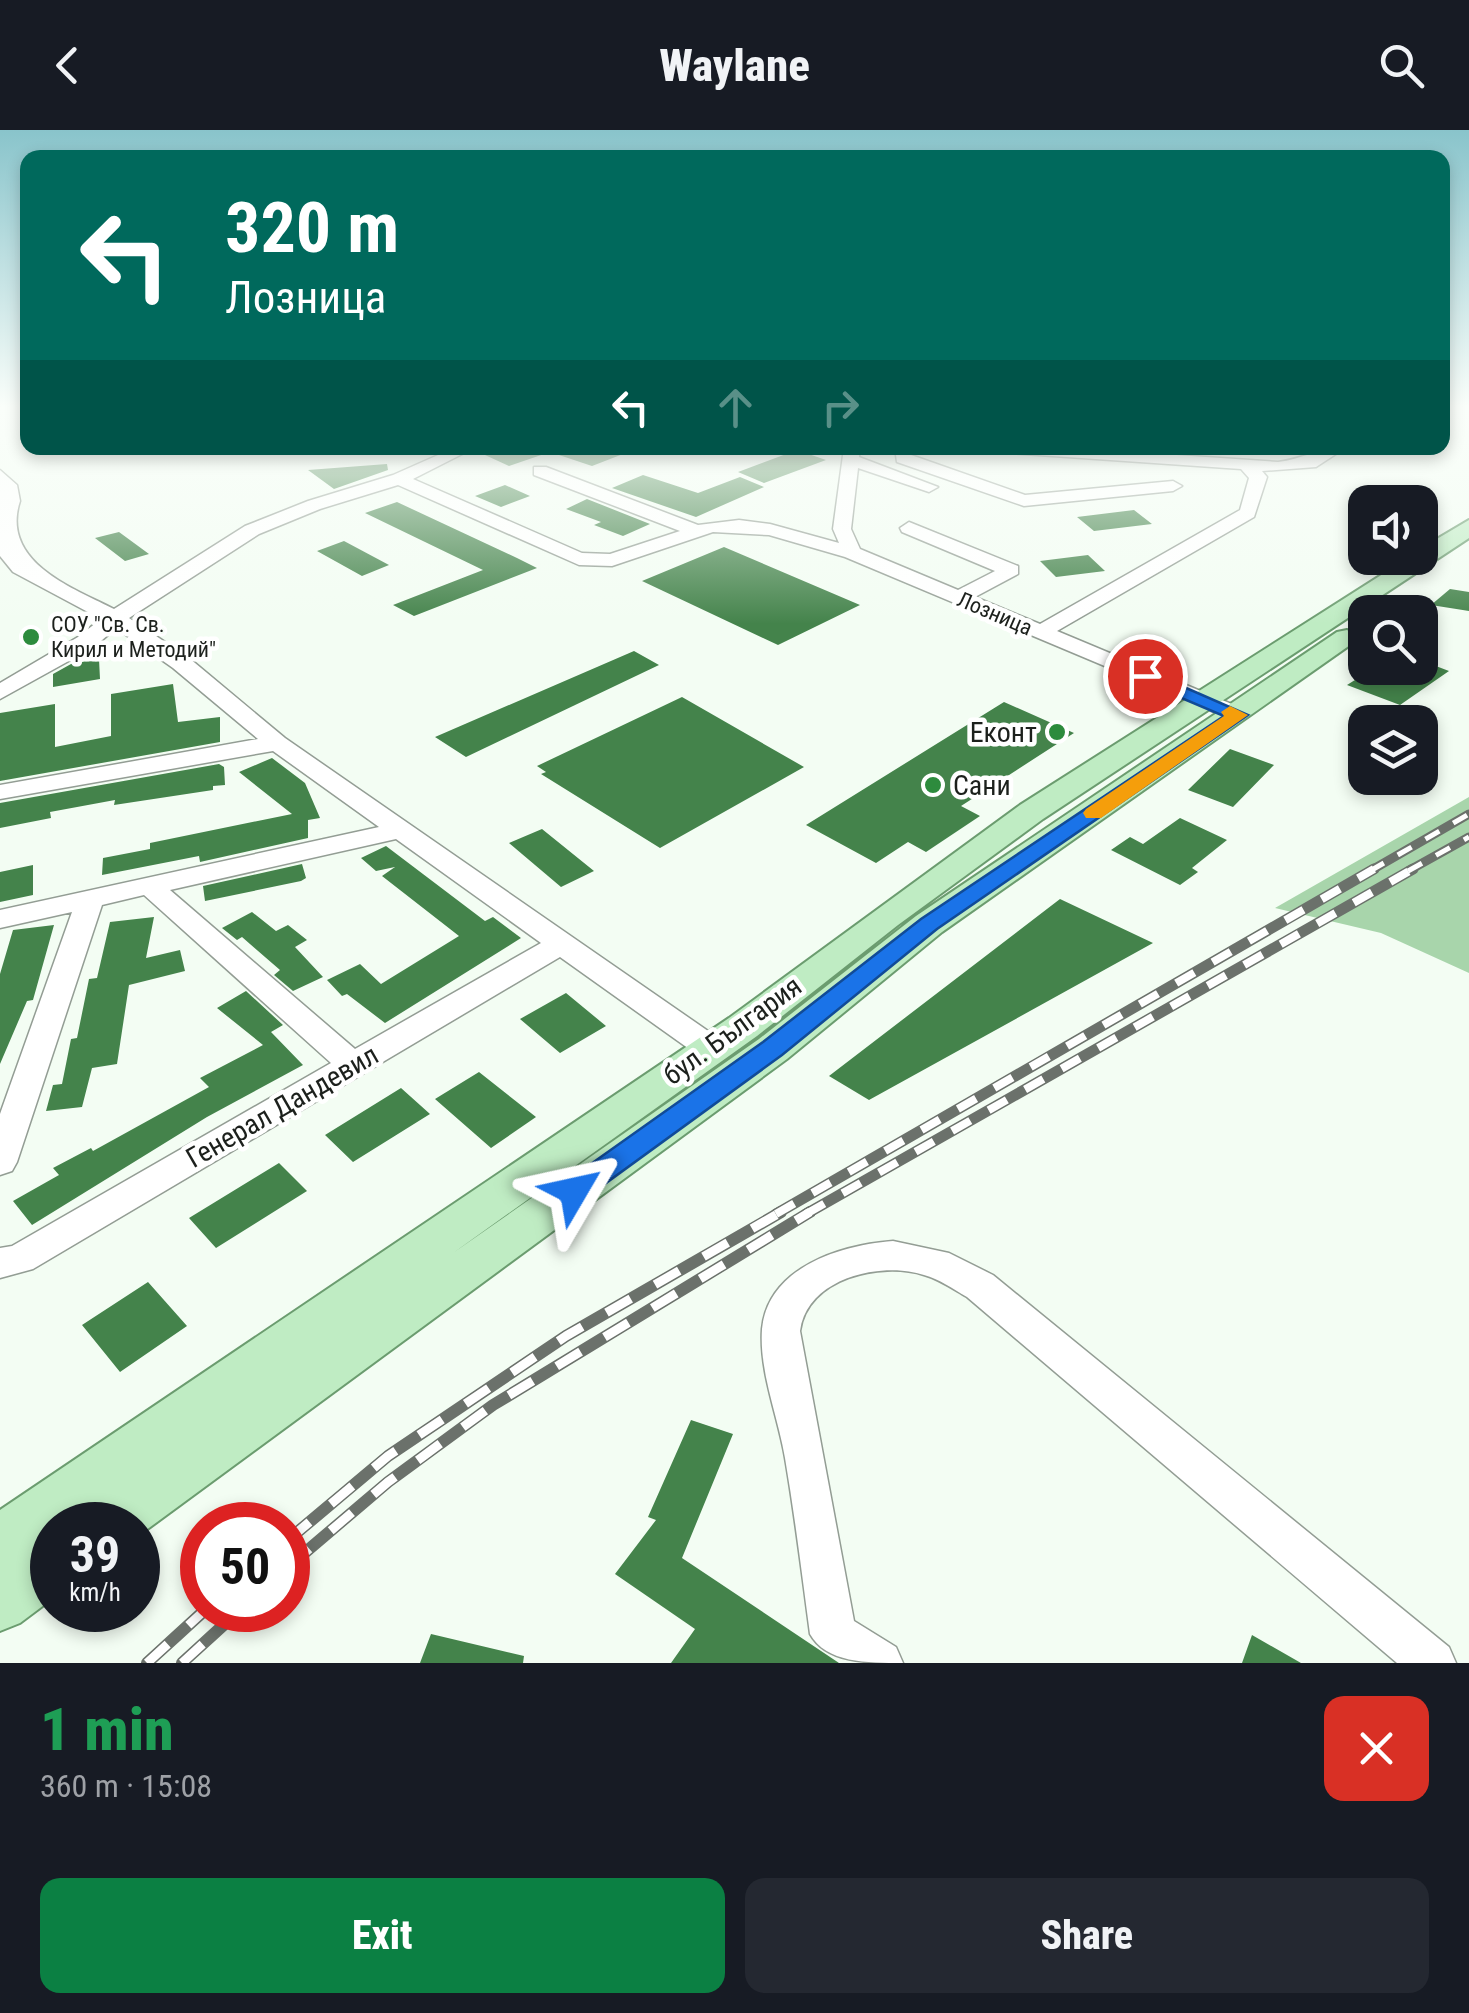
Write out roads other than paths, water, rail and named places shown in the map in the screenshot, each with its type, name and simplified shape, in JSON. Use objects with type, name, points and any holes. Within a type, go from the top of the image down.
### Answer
[{"type":"main road","name":"бул. България","points":[[140,1502],[772,1049],[929,924],[1359,604],[1469,527]]},
{"type":"main road","points":[[1407,595],[1469,552]]},
{"type":"main road","name":"бул. България","points":[[0,1542],[710,1048],[858,937],[1129,747],[1222,708],[1348,636]]},
{"type":"main road","points":[[0,1602],[30,1581]]},
{"type":"street","points":[[4,481],[11,501],[2,516],[5,550],[20,568],[115,618],[192,671],[277,743],[710,1048]]},
{"type":"street","points":[[0,692],[86,642],[115,618],[252,530],[314,505],[394,481]]},
{"type":"street","points":[[402,481],[579,560],[612,560],[698,532]]},
{"type":"street","points":[[565,481],[698,532]]},
{"type":"street","points":[[848,481],[842,529],[852,553]]},
{"type":"street","points":[[921,481],[1004,513]]},
{"type":"street","points":[[966,481],[1024,501],[1173,486]]},
{"type":"street","points":[[1041,632],[1248,513],[1252,481]]},
{"type":"street","name":"Лозница","points":[[698,532],[739,526],[770,530],[852,553],[1222,708]]},
{"type":"street","points":[[909,528],[1011,570],[959,598]]},
{"type":"street","points":[[0,792],[277,743]]},
{"type":"street","points":[[0,919],[401,830]]},
{"type":"street","points":[[151,886],[354,1065]]},
{"type":"street","points":[[0,1162],[90,900]]},
{"type":"street","name":"Генерал Дандевил","points":[[0,1263],[20,1259],[562,944]]},
{"type":"street","points":[[880,1663],[834,1634],[805,1454],[784,1359],[783,1320],[804,1287],[833,1266],[876,1256],[924,1257],[980,1286],[1433,1663]]},
{"type":"railway","points":[[1370,871],[1469,814]]},
{"type":"railway","points":[[1408,871],[1469,837]]},
{"type":"railway","points":[[776,1214],[1374,869]]},
{"type":"railway","points":[[806,1214],[1413,869]]},
{"type":"railway","points":[[310,1522],[388,1456],[566,1336],[781,1212]]},
{"type":"railway","points":[[310,1548],[388,1482],[493,1405],[810,1212]]},
{"type":"railway","points":[[147,1663],[181,1632]]},
{"type":"railway","points":[[182,1663],[216,1632]]},
{"type":"place","name":"СОУ \"Св. Св. Кирил и Методий\"","points":[[31,637]]},
{"type":"place","name":"Еконт","points":[[1057,732]]},
{"type":"place","name":"Сани","points":[[933,785]]}]
